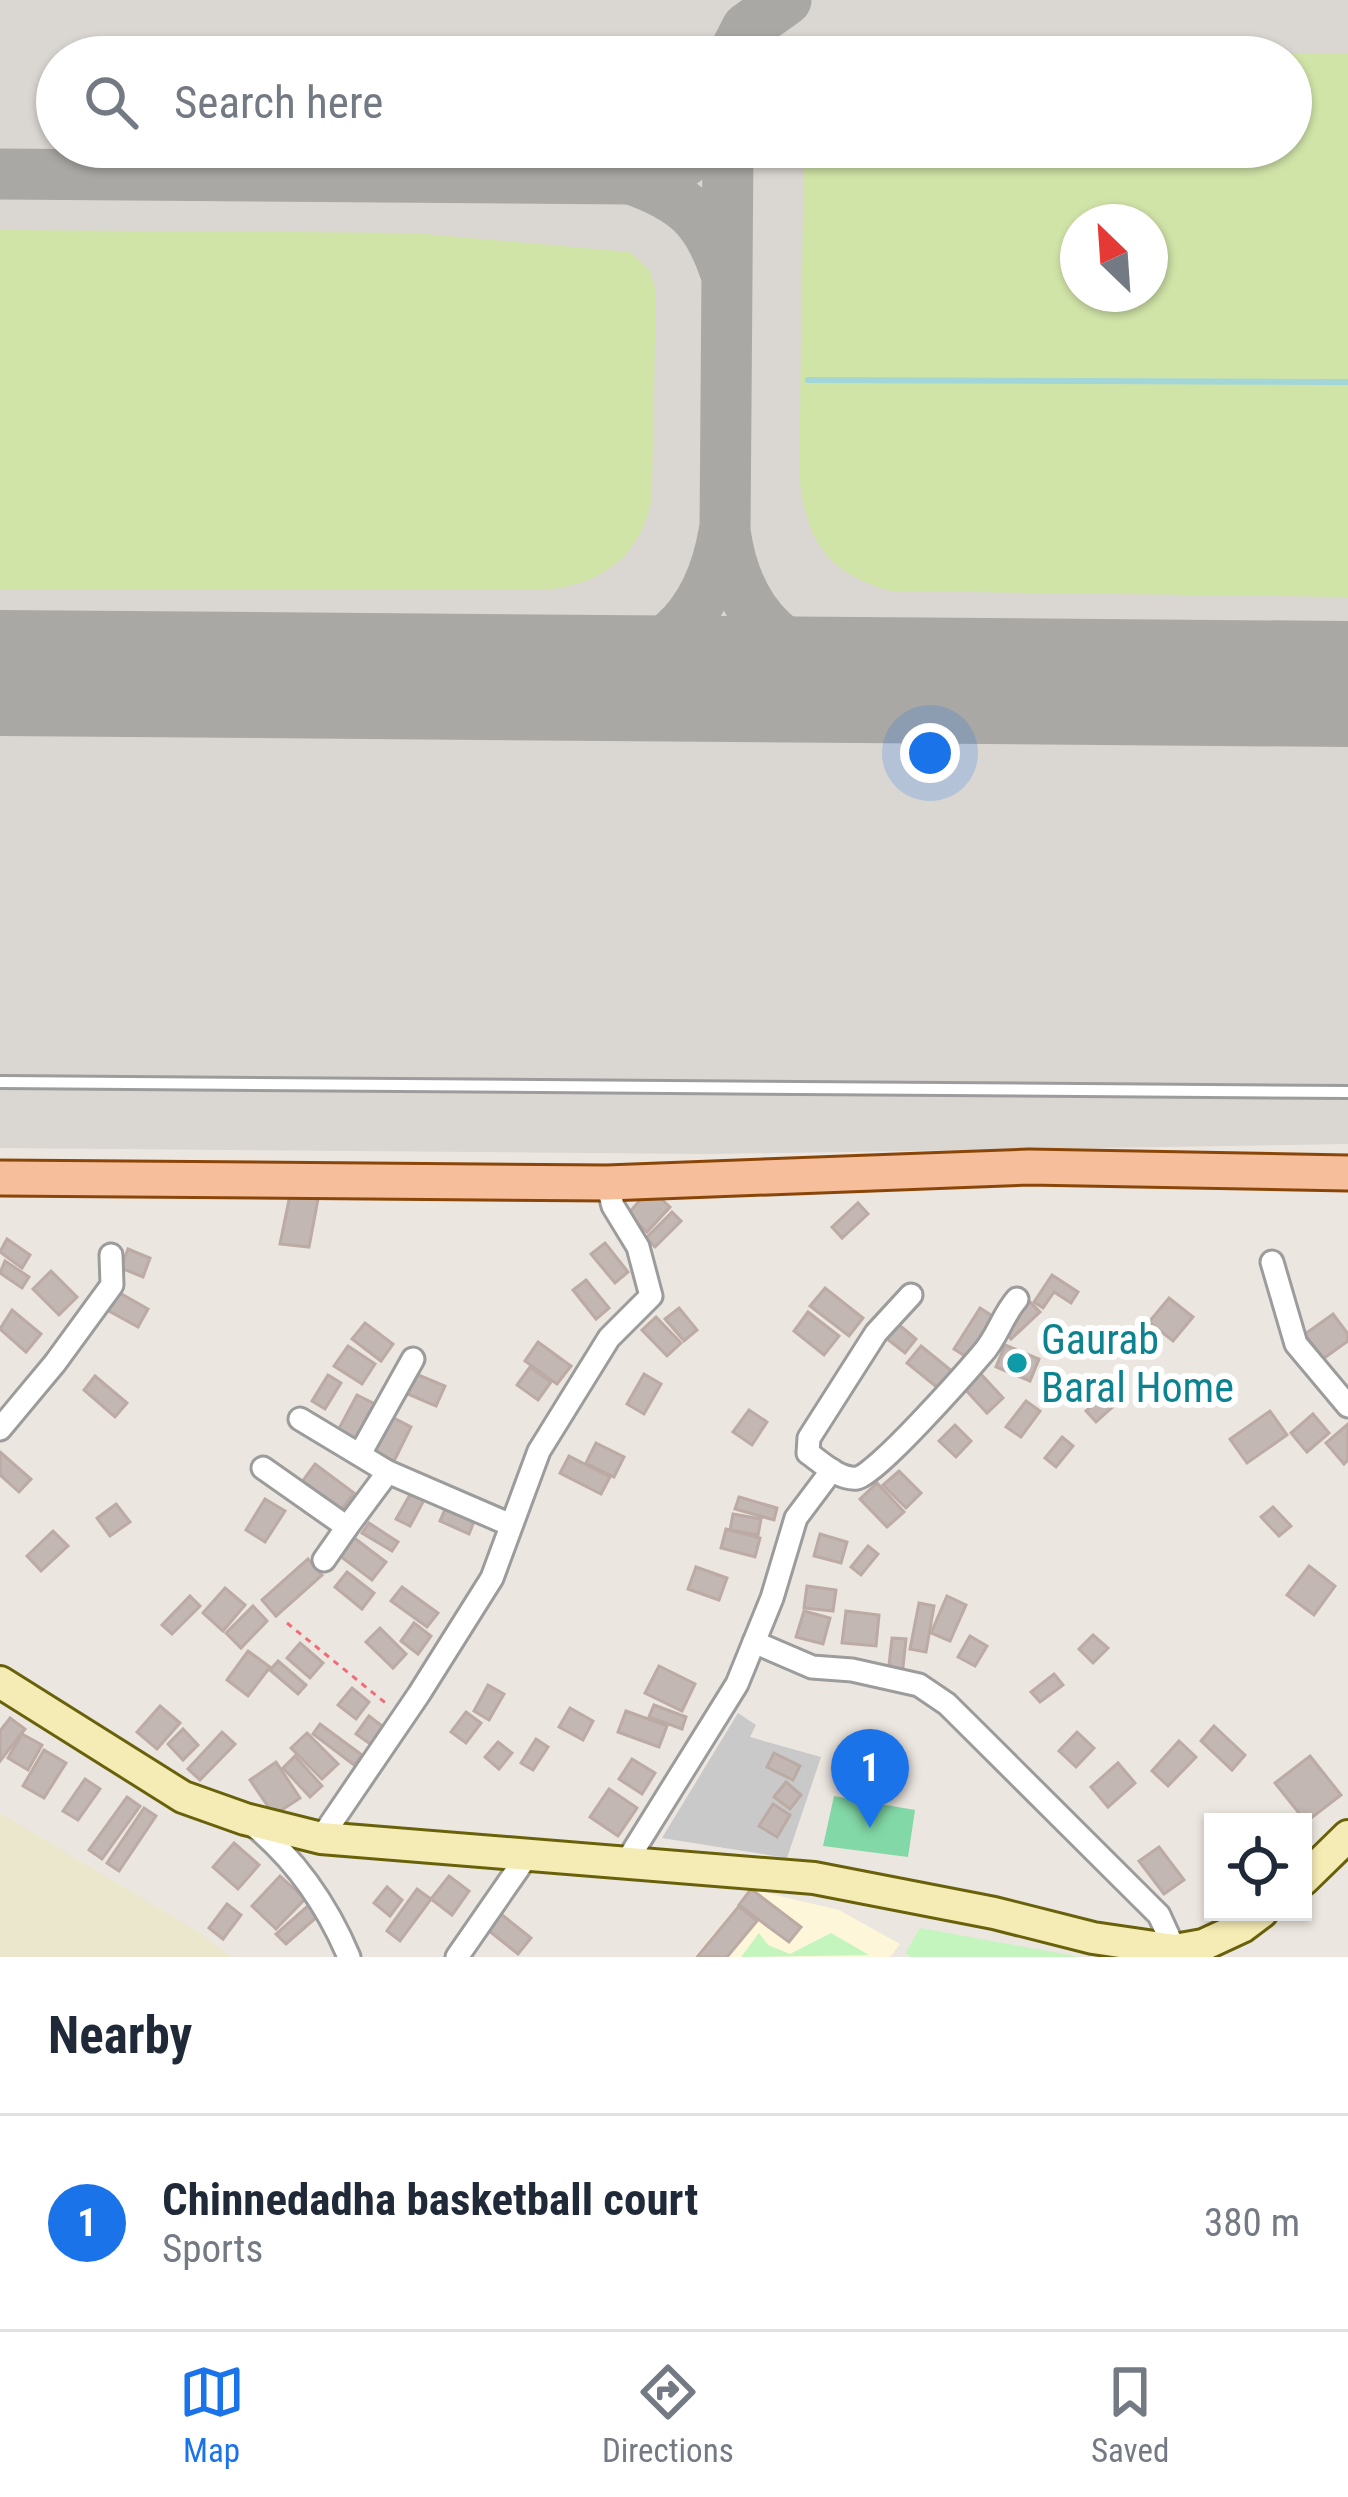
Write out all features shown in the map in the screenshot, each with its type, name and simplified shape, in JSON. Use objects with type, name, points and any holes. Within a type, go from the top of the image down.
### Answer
[{"type":"main road","points":[[0,1178],[607,1184],[1029,1167],[1348,1173]]},
{"type":"street","points":[[321,1838],[492,1578],[539,1451],[609,1338],[651,1296],[638,1247],[613,1206],[607,1184]]},
{"type":"street","points":[[0,1429],[56,1363],[112,1285],[111,1255]]},
{"type":"street","points":[[1273,1262],[1296,1344],[1348,1406]]},
{"type":"street","points":[[911,1295],[876,1334],[809,1438],[808,1453],[850,1479],[862,1478],[880,1464],[985,1352],[1003,1314],[1017,1299]]},
{"type":"street","points":[[360,1454],[412,1359]]},
{"type":"street","points":[[300,1419],[388,1472],[512,1525]]},
{"type":"street","points":[[263,1468],[347,1527]]},
{"type":"street","points":[[625,1864],[737,1684],[796,1518],[832,1470]]},
{"type":"street","points":[[324,1560],[388,1472]]},
{"type":"street","points":[[754,1642],[812,1666],[919,1685],[947,1704],[1159,1915],[1178,1953]]},
{"type":"street","points":[[0,1682],[183,1797],[321,1838],[814,1878],[1178,1953],[1250,1921]]},
{"type":"street","points":[[245,1819],[280,1847],[331,1915],[349,1957]]},
{"type":"street","points":[[1312,1872],[1343,1845]]},
{"type":"street","points":[[462,1955],[527,1856]]},
{"type":"lane","points":[[0,1082],[1348,1092]]},
{"type":"path","points":[[287,1624],[404,1716]]},
{"type":"shaded area","points":[[0,0],[1348,0],[1348,1144],[706,1154],[0,1148]]},
{"type":"shaded area","points":[[738,1713],[756,1725],[750,1737],[821,1757],[787,1858],[662,1838]]},
{"type":"shaded area","points":[[0,1813],[197,1931],[232,1957],[0,1957]]},
{"type":"shaded area","points":[[751,1889],[839,1910],[900,1944],[890,1957],[694,1957]]},
{"type":"green space","points":[[1312,54],[1348,54],[1348,597],[891,591],[835,564],[814,536],[802,498],[804,168],[1312,168]]},
{"type":"green space","points":[[0,230],[415,233],[630,252],[650,271],[656,291],[652,497],[640,533],[605,571],[553,589],[0,589]]},
{"type":"green space","points":[[834,1796],[915,1810],[908,1857],[823,1846]]},
{"type":"green space","points":[[920,1928],[1081,1957],[910,1957],[906,1952]]},
{"type":"green space","points":[[759,1933],[768,1945],[790,1954],[831,1933],[869,1955],[741,1957]]},
{"type":"building","points":[[650,1189],[670,1207],[647,1232],[628,1214]]},
{"type":"building","points":[[290,1195],[318,1199],[309,1247],[280,1244]]},
{"type":"building","points":[[858,1203],[868,1214],[842,1238],[832,1227]]},
{"type":"building","points":[[672,1212],[681,1221],[655,1247],[646,1238]]},
{"type":"building","points":[[7,1239],[30,1255],[22,1268],[0,1252]]},
{"type":"building","points":[[605,1243],[628,1272],[615,1283],[591,1254]]},
{"type":"building","points":[[128,1249],[150,1258],[143,1277],[121,1268]]},
{"type":"building","points":[[5,1261],[29,1277],[22,1288],[0,1273]]},
{"type":"building","points":[[51,1271],[77,1297],[59,1315],[33,1289]]},
{"type":"building","points":[[1052,1275],[1078,1292],[1071,1303],[1054,1292],[1043,1308],[1034,1302]]},
{"type":"building","points":[[586,1280],[609,1308],[596,1319],[573,1290]]},
{"type":"building","points":[[825,1288],[863,1318],[849,1336],[810,1306]]},
{"type":"building","points":[[118,1292],[148,1309],[138,1327],[107,1310]]},
{"type":"building","points":[[1169,1298],[1193,1317],[1173,1341],[1149,1322]]},
{"type":"building","points":[[1029,1301],[1040,1312],[1011,1339],[1001,1328]]},
{"type":"building","points":[[679,1308],[697,1330],[684,1341],[665,1319]]},
{"type":"building","points":[[980,1308],[994,1317],[968,1358],[954,1349]]},
{"type":"building","points":[[12,1310],[41,1334],[26,1352],[0,1329]]},
{"type":"building","points":[[808,1312],[839,1336],[824,1355],[794,1331]]},
{"type":"building","points":[[1333,1314],[1348,1341],[1323,1359],[1305,1334]]},
{"type":"building","points":[[656,1317],[681,1343],[667,1356],[642,1330]]},
{"type":"building","points":[[365,1323],[393,1344],[381,1361],[352,1339]]},
{"type":"building","points":[[898,1324],[916,1339],[905,1353],[886,1338]]},
{"type":"building","points":[[538,1342],[571,1366],[557,1384],[525,1361]]},
{"type":"building","name":"Gaurab Baral Home","points":[[1005,1345],[1039,1359],[1030,1381],[996,1367]]},
{"type":"building","points":[[348,1346],[375,1364],[362,1384],[334,1366]]},
{"type":"building","points":[[921,1346],[953,1372],[939,1389],[907,1363]]},
{"type":"building","points":[[530,1367],[551,1382],[538,1400],[517,1385]]},
{"type":"building","points":[[411,1372],[445,1386],[436,1406],[403,1392]]},
{"type":"building","points":[[979,1372],[1003,1398],[987,1413],[963,1387]]},
{"type":"building","points":[[644,1374],[661,1384],[644,1414],[627,1404]]},
{"type":"building","points":[[328,1375],[341,1383],[325,1409],[312,1401]]},
{"type":"building","points":[[95,1376],[127,1403],[115,1417],[84,1390]]},
{"type":"building","points":[[1106,1394],[1116,1404],[1096,1422],[1086,1411]]},
{"type":"building","points":[[357,1395],[377,1405],[357,1444],[336,1434]]},
{"type":"building","points":[[1026,1401],[1040,1411],[1021,1437],[1006,1427]]},
{"type":"building","points":[[749,1410],[767,1422],[752,1445],[733,1432]]},
{"type":"building","points":[[1270,1411],[1287,1435],[1247,1463],[1230,1439]]},
{"type":"building","points":[[1313,1414],[1329,1433],[1307,1452],[1291,1433]]},
{"type":"building","points":[[390,1416],[411,1427],[394,1461],[373,1451]]},
{"type":"building","points":[[1348,1424],[1348,1460],[1344,1464],[1326,1443]]},
{"type":"building","points":[[955,1425],[971,1441],[956,1457],[939,1441]]},
{"type":"building","points":[[1062,1437],[1073,1446],[1056,1467],[1045,1458]]},
{"type":"building","points":[[596,1443],[624,1457],[614,1477],[586,1463]]},
{"type":"building","points":[[0,1452],[31,1479],[19,1492],[0,1475]]},
{"type":"building","points":[[569,1456],[610,1477],[601,1494],[560,1473]]},
{"type":"building","points":[[315,1464],[354,1493],[338,1515],[299,1486]]},
{"type":"building","points":[[899,1471],[921,1493],[906,1508],[883,1485]]},
{"type":"building","points":[[877,1483],[904,1512],[887,1527],[860,1499]]},
{"type":"building","points":[[411,1493],[424,1500],[410,1526],[396,1519]]},
{"type":"building","points":[[739,1497],[777,1508],[774,1520],[735,1509]]},
{"type":"building","points":[[265,1499],[285,1511],[265,1542],[246,1530]]},
{"type":"building","points":[[116,1504],[130,1522],[110,1536],[97,1518]]},
{"type":"building","points":[[446,1507],[475,1519],[469,1534],[440,1521]]},
{"type":"building","points":[[1273,1507],[1291,1526],[1279,1536],[1261,1517]]},
{"type":"building","points":[[733,1514],[761,1519],[758,1535],[730,1530]]},
{"type":"building","points":[[369,1523],[398,1542],[392,1551],[362,1533]]},
{"type":"building","points":[[726,1529],[760,1538],[755,1557],[721,1548]]},
{"type":"building","points":[[53,1531],[68,1546],[41,1571],[27,1556]]},
{"type":"building","points":[[820,1534],[847,1542],[841,1563],[814,1556]]},
{"type":"building","points":[[353,1537],[386,1562],[372,1580],[340,1556]]},
{"type":"building","points":[[868,1546],[878,1554],[861,1575],[851,1567]]},
{"type":"building","points":[[308,1559],[322,1575],[276,1616],[262,1600]]},
{"type":"building","points":[[1309,1566],[1335,1586],[1314,1615],[1287,1595]]},
{"type":"building","points":[[696,1567],[727,1578],[719,1600],[688,1589]]},
{"type":"building","points":[[347,1572],[374,1593],[362,1609],[335,1587]]},
{"type":"building","points":[[807,1586],[836,1590],[833,1611],[804,1608]]},
{"type":"building","points":[[402,1587],[438,1613],[427,1627],[391,1601]]},
{"type":"building","points":[[225,1588],[245,1605],[223,1631],[203,1613]]},
{"type":"building","points":[[190,1596],[200,1606],[172,1634],[162,1625]]},
{"type":"building","points":[[947,1596],[966,1605],[950,1641],[931,1633]]},
{"type":"building","points":[[919,1603],[934,1606],[926,1652],[910,1649]]},
{"type":"building","points":[[253,1606],[267,1621],[241,1648],[226,1633]]},
{"type":"building","points":[[804,1611],[830,1618],[823,1644],[796,1637]]},
{"type":"building","points":[[846,1611],[879,1615],[876,1646],[842,1643]]},
{"type":"building","points":[[414,1623],[431,1636],[418,1654],[401,1641]]},
{"type":"building","points":[[380,1628],[406,1654],[393,1668],[366,1642]]},
{"type":"building","points":[[1093,1635],[1108,1648],[1093,1663],[1079,1649]]},
{"type":"building","points":[[970,1636],[987,1646],[975,1666],[958,1657]]},
{"type":"building","points":[[892,1638],[906,1639],[902,1676],[888,1674]]},
{"type":"building","points":[[300,1643],[323,1663],[310,1678],[287,1658]]},
{"type":"building","points":[[248,1651],[270,1667],[248,1696],[227,1680]]},
{"type":"building","points":[[278,1661],[306,1685],[298,1694],[270,1670]]},
{"type":"building","points":[[659,1666],[695,1684],[682,1711],[645,1693]]},
{"type":"building","points":[[1054,1674],[1063,1685],[1040,1702],[1031,1692]]},
{"type":"building","points":[[488,1685],[504,1694],[489,1720],[474,1711]]},
{"type":"building","points":[[352,1688],[369,1702],[356,1719],[338,1705]]},
{"type":"building","points":[[654,1705],[686,1717],[682,1729],[649,1717]]},
{"type":"building","points":[[160,1706],[180,1723],[157,1749],[137,1732]]},
{"type":"building","points":[[570,1708],[593,1721],[583,1740],[559,1727]]},
{"type":"building","points":[[626,1711],[667,1726],[659,1747],[618,1732]]},
{"type":"building","points":[[466,1712],[481,1723],[466,1743],[451,1732]]},
{"type":"building","points":[[369,1716],[386,1729],[373,1746],[356,1734]]},
{"type":"building","points":[[10,1718],[25,1729],[0,1761],[0,1731]]},
{"type":"building","points":[[320,1724],[362,1755],[354,1765],[313,1734]]},
{"type":"building","points":[[1214,1726],[1245,1755],[1232,1770],[1201,1741]]},
{"type":"building","points":[[183,1729],[198,1745],[183,1760],[168,1744]]},
{"type":"building","points":[[222,1732],[235,1744],[200,1780],[188,1769]]},
{"type":"building","points":[[1077,1732],[1094,1748],[1076,1767],[1059,1751]]},
{"type":"building","points":[[307,1733],[338,1764],[322,1779],[291,1748]]},
{"type":"building","points":[[22,1734],[42,1745],[28,1770],[8,1758]]},
{"type":"building","points":[[536,1739],[548,1747],[533,1770],[521,1763]]},
{"type":"building","points":[[1179,1741],[1196,1757],[1168,1786],[1152,1771]]},
{"type":"building","points":[[498,1742],[512,1753],[499,1769],[485,1757]]},
{"type":"building","points":[[44,1750],[66,1763],[44,1798],[23,1786]]},
{"type":"building","points":[[774,1753],[800,1766],[793,1780],[767,1767]]},
{"type":"building","points":[[295,1756],[322,1786],[310,1797],[283,1768]]},
{"type":"building","points":[[1310,1756],[1341,1795],[1312,1817],[1312,1813],[1299,1813],[1275,1783]]},
{"type":"building","points":[[632,1759],[655,1773],[642,1794],[619,1779]]},
{"type":"building","points":[[276,1762],[300,1798],[274,1815],[250,1780]]},
{"type":"building","points":[[1118,1763],[1135,1783],[1108,1807],[1091,1787]]},
{"type":"building","points":[[85,1779],[100,1789],[78,1820],[63,1811]]},
{"type":"building","points":[[786,1782],[801,1795],[790,1809],[774,1797]]},
{"type":"building","points":[[609,1789],[637,1808],[618,1836],[590,1817]]},
{"type":"building","points":[[127,1797],[140,1806],[102,1859],[89,1850]]},
{"type":"building","points":[[773,1804],[790,1815],[777,1837],[759,1826]]},
{"type":"building","points":[[144,1808],[156,1816],[119,1871],[107,1863]]},
{"type":"building","points":[[234,1843],[259,1865],[238,1889],[213,1867]]},
{"type":"building","points":[[1159,1847],[1184,1880],[1164,1894],[1139,1861]]},
{"type":"building","points":[[280,1876],[305,1899],[276,1929],[252,1906]]},
{"type":"building","points":[[449,1876],[469,1891],[452,1915],[431,1899]]},
{"type":"building","points":[[387,1887],[402,1900],[390,1916],[374,1903]]},
{"type":"building","points":[[417,1889],[431,1899],[400,1941],[387,1931]]},
{"type":"building","points":[[751,1889],[801,1927],[789,1942],[739,1905]]},
{"type":"building","points":[[227,1904],[241,1915],[223,1939],[209,1928]]},
{"type":"building","points":[[309,1905],[318,1916],[286,1944],[276,1934]]},
{"type":"building","points":[[739,1906],[757,1921],[727,1957],[697,1957]]},
{"type":"building","points":[[501,1914],[531,1938],[518,1954],[488,1930]]},
{"type":"waterway","points":[[808,380],[1348,382]]},
{"type":"taxiway","points":[[743,36],[786,0]]},
{"type":"taxiway","points":[[675,168],[631,179],[666,194],[691,212],[710,237],[725,271]]},
{"type":"taxiway","points":[[728,168],[725,531],[732,563],[755,613],[772,632],[816,660],[873,680]]},
{"type":"taxiway","points":[[0,174],[631,179]]},
{"type":"taxiway","points":[[568,678],[628,662],[673,634],[705,592],[724,532]]},
{"type":"runway","points":[[0,673],[1348,684]]},
{"type":"place","name":"Gaurab Baral Home","points":[[1017,1363]]},
{"type":"place","name":"Chinnedadha basketball court","points":[[870,1828]]}]
